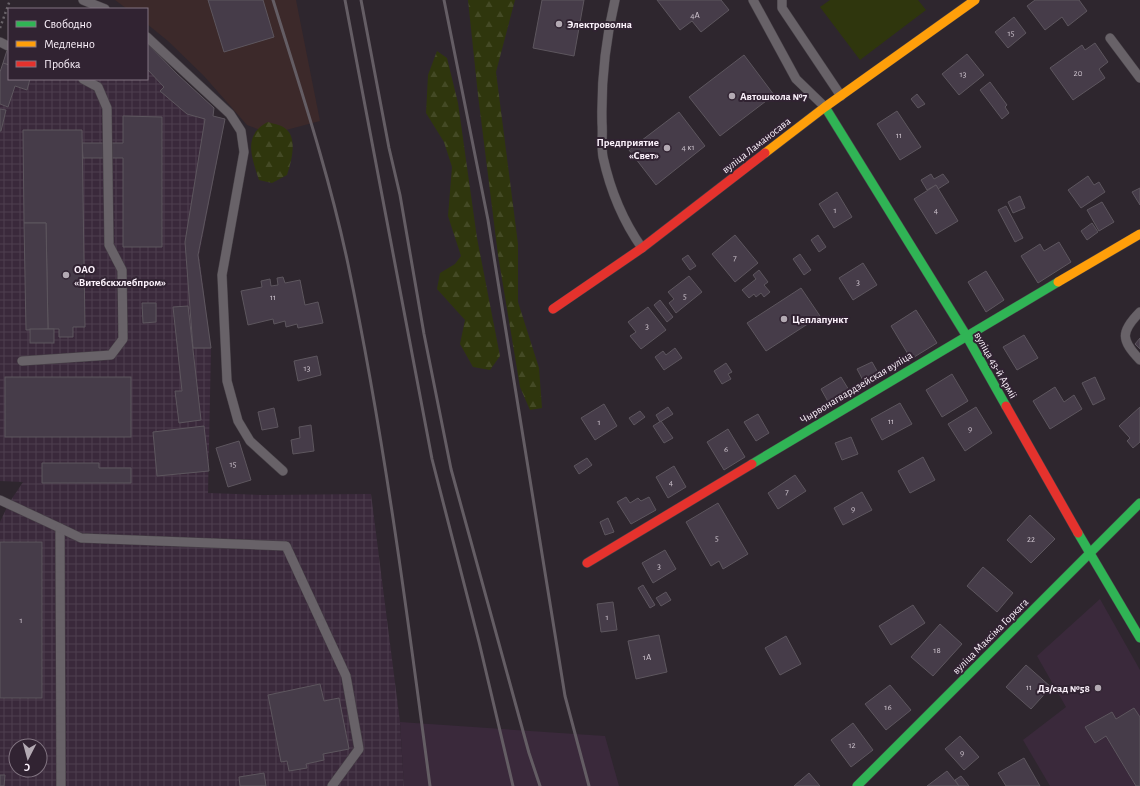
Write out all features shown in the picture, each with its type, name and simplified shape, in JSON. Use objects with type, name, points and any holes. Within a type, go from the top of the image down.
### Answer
[{"type":"street","name":"вуліца Ламаносава","points":[[553,309],[642,248],[825,107],[975,0]]},
{"type":"street","name":"вуліца 43-й Арміі","points":[[825,107],[966,335],[1089,553],[1140,638]]},
{"type":"street","name":"Чырвонагвардзейская вуліца","points":[[587,562],[966,335],[1140,234]]},
{"type":"street","name":"вуліца Максіма Горкага","points":[[857,786],[1137,506]]},
{"type":"lane","points":[[83,0],[103,8]]},
{"type":"lane","points":[[615,0],[606,38],[602,87],[603,156],[618,204],[631,232],[642,248]]},
{"type":"lane","points":[[753,0],[796,79],[825,107]]},
{"type":"lane","points":[[782,0],[782,8],[841,96]]},
{"type":"lane","points":[[148,38],[230,114],[241,131],[244,152],[222,275],[226,381],[238,421],[250,441],[283,472]]},
{"type":"lane","points":[[1110,38],[1140,78]]},
{"type":"lane","points":[[22,361],[111,355],[123,338],[122,270],[109,245],[107,108],[98,87],[85,80]]},
{"type":"lane","points":[[1140,312],[1129,323],[1125,336],[1128,348],[1140,360]]},
{"type":"lane","points":[[0,500],[81,538],[286,546],[346,676],[359,749],[332,786]]},
{"type":"lane","points":[[1137,506],[1140,520]]},
{"type":"lane","points":[[60,528],[61,786]]},
{"type":"path","points":[[0,28],[10,0]]},
{"type":"shaded area","points":[[115,0],[296,0],[320,121],[271,134],[247,125],[204,76],[168,41],[148,25],[148,8],[126,8]]},
{"type":"shaded area","points":[[148,44],[177,74],[214,108],[213,116],[225,119],[199,255],[211,348],[208,493],[263,495],[371,494],[400,722],[404,786],[0,786],[0,522],[9,503],[23,482],[0,481],[0,72],[8,47],[8,80],[148,80]]},
{"type":"shaded area","name":"Дз/сад №58","points":[[1100,599],[1140,670],[1140,786],[1050,786],[1023,740],[1066,707],[1037,656]]},
{"type":"shaded area","points":[[400,722],[605,736],[619,786],[404,786]]},
{"type":"green space","points":[[468,0],[515,0],[496,72],[518,244],[518,302],[539,368],[542,408],[530,410],[520,387],[498,255]]},
{"type":"green space","points":[[830,0],[918,0],[926,10],[860,60],[820,7]]},
{"type":"green space","points":[[437,51],[447,58],[458,103],[477,238],[500,356],[490,370],[473,367],[460,344],[465,320],[437,289],[440,273],[455,264],[461,256],[448,216],[452,167],[444,142],[426,113],[428,75]]},
{"type":"green space","points":[[268,122],[286,129],[290,133],[293,145],[292,158],[287,175],[272,183],[259,180],[251,148],[255,133],[260,127]]},
{"type":"building","points":[[208,0],[263,0],[274,37],[224,52]]},
{"type":"building","name":"Электроволна","points":[[542,0],[584,0],[574,56],[533,48]]},
{"type":"building","points":[[657,0],[721,0],[729,10],[701,32],[692,21],[680,30]]},
{"type":"building","points":[[1035,0],[1079,0],[1087,11],[1068,26],[1062,17],[1045,30],[1027,6]]},
{"type":"building","points":[[1014,17],[1026,33],[1008,48],[995,32]]},
{"type":"building","points":[[1095,43],[1108,62],[1099,69],[1105,78],[1073,100],[1050,68],[1082,45],[1085,50]]},
{"type":"building","points":[[148,44],[177,74],[214,108],[213,116],[225,119],[198,255],[211,348],[193,348],[185,242],[205,119],[187,114],[160,91],[164,87],[148,70]]},
{"type":"building","points":[[8,47],[8,65],[3,63]]},
{"type":"building","points":[[967,54],[984,75],[959,95],[942,74]]},
{"type":"building","name":"Автошкола №7","points":[[744,55],[774,95],[720,136],[689,97]]},
{"type":"building","points":[[3,63],[8,65],[8,80],[30,80],[27,90],[15,86],[8,107],[0,104],[0,72]]},
{"type":"building","points":[[990,82],[1007,105],[1005,107],[1009,113],[1002,119],[980,90]]},
{"type":"building","points":[[917,94],[925,104],[918,108],[911,99]]},
{"type":"building","points":[[0,109],[6,110],[1,131],[0,131]]},
{"type":"building","points":[[897,111],[921,147],[900,160],[877,124]]},
{"type":"building","name":"Предприятие «Свет»","points":[[679,112],[705,146],[656,185],[629,150]]},
{"type":"building","points":[[123,116],[162,117],[162,247],[123,247],[123,158],[83,158],[82,143],[123,143]]},
{"type":"building","name":"ОАО «Витебскхлебпром»","points":[[23,130],[82,130],[85,327],[73,327],[73,337],[59,337],[59,329],[48,329],[46,223],[24,223]]},
{"type":"building","points":[[931,174],[934,179],[943,174],[949,182],[938,189],[936,185],[927,190],[921,180]]},
{"type":"building","points":[[1088,176],[1094,185],[1099,182],[1105,192],[1081,208],[1068,190]]},
{"type":"building","points":[[936,185],[958,221],[936,234],[914,199]]},
{"type":"building","points":[[1140,188],[1140,205],[1132,192]]},
{"type":"building","points":[[837,192],[852,217],[834,228],[819,204]]},
{"type":"building","points":[[1020,196],[1025,208],[1013,213],[1008,202]]},
{"type":"building","points":[[1102,202],[1114,222],[1099,231],[1087,210]]},
{"type":"building","points":[[1006,206],[1023,238],[1015,242],[998,210]]},
{"type":"building","points":[[24,223],[46,223],[48,329],[26,330]]},
{"type":"building","points":[[1092,223],[1098,232],[1087,240],[1081,231]]},
{"type":"building","points":[[735,235],[758,263],[735,282],[712,254]]},
{"type":"building","points":[[818,235],[826,247],[819,252],[811,240]]},
{"type":"building","points":[[1059,242],[1071,262],[1038,283],[1021,256],[1040,244],[1044,251]]},
{"type":"building","points":[[800,254],[811,270],[804,275],[793,259]]},
{"type":"building","points":[[688,255],[696,266],[690,270],[682,259]]},
{"type":"building","points":[[863,263],[877,285],[853,300],[839,278]]},
{"type":"building","points":[[759,270],[768,282],[764,285],[770,292],[764,297],[761,293],[756,297],[754,294],[749,298],[742,290],[756,279],[753,275]]},
{"type":"building","points":[[986,271],[1004,300],[986,312],[968,282]]},
{"type":"building","points":[[689,276],[702,292],[676,313],[669,303],[674,299],[668,292]]},
{"type":"building","points":[[283,277],[285,283],[300,280],[305,305],[318,302],[323,323],[298,328],[297,324],[286,327],[285,321],[274,324],[273,319],[248,325],[241,291],[262,287],[261,281],[270,279],[271,286],[278,285],[277,278]]},
{"type":"building","name":"Цеплапункт","points":[[801,288],[820,316],[766,351],[747,323]]},
{"type":"building","points":[[660,300],[673,317],[667,322],[654,305]]},
{"type":"building","points":[[142,303],[156,303],[156,322],[143,323]]},
{"type":"building","points":[[188,306],[201,420],[179,423],[175,391],[182,391],[173,307]]},
{"type":"building","points":[[648,307],[666,330],[641,349],[630,336],[636,332],[628,322]]},
{"type":"building","points":[[916,310],[937,343],[911,359],[891,326]]},
{"type":"building","points":[[30,329],[54,329],[54,343],[30,343]]},
{"type":"building","points":[[1024,335],[1038,358],[1017,370],[1003,347]]},
{"type":"building","points":[[1140,338],[1140,349],[1135,344]]},
{"type":"building","points":[[675,348],[682,358],[664,370],[655,357],[663,351],[666,355]]},
{"type":"building","points":[[317,356],[321,375],[298,381],[294,361]]},
{"type":"building","points":[[872,362],[881,378],[866,386],[857,369]]},
{"type":"building","points":[[726,363],[732,372],[728,374],[731,379],[722,384],[714,371]]},
{"type":"building","points":[[952,374],[968,401],[942,417],[926,390]]},
{"type":"building","points":[[5,377],[131,377],[131,437],[5,437]]},
{"type":"building","points":[[841,377],[852,395],[831,407],[821,389]]},
{"type":"building","points":[[1095,377],[1105,399],[1093,405],[1082,383]]},
{"type":"building","points":[[1055,387],[1064,402],[1074,395],[1082,409],[1050,429],[1033,401]]},
{"type":"building","points":[[900,403],[912,424],[882,440],[871,419]]},
{"type":"building","points":[[604,404],[617,426],[595,440],[581,418]]},
{"type":"building","points":[[668,407],[673,414],[660,422],[656,415]]},
{"type":"building","points":[[976,407],[992,433],[965,451],[948,424]]},
{"type":"building","points":[[1140,407],[1140,442],[1133,448],[1127,441],[1130,438],[1119,426]]},
{"type":"building","points":[[274,408],[278,427],[262,430],[258,412]]},
{"type":"building","points":[[640,411],[645,417],[634,425],[629,418]]},
{"type":"building","points":[[758,414],[769,433],[756,441],[744,422]]},
{"type":"building","points":[[661,421],[673,438],[664,443],[653,426]]},
{"type":"building","points":[[311,425],[314,451],[293,454],[291,440],[300,438],[299,427]]},
{"type":"building","points":[[204,426],[209,471],[157,476],[153,432]]},
{"type":"building","points":[[728,429],[745,457],[724,470],[707,442]]},
{"type":"building","points":[[851,437],[858,454],[842,460],[835,443]]},
{"type":"building","points":[[239,441],[251,480],[228,487],[216,448]]},
{"type":"building","points":[[923,457],[935,480],[910,493],[898,471]]},
{"type":"building","points":[[587,458],[592,465],[579,474],[574,466]]},
{"type":"building","points":[[42,463],[99,463],[99,468],[131,468],[131,483],[42,483]]},
{"type":"building","points":[[674,466],[686,487],[668,498],[656,477]]},
{"type":"building","points":[[795,475],[806,491],[778,509],[768,493]]},
{"type":"building","points":[[862,492],[872,510],[843,525],[834,508]]},
{"type":"building","points":[[626,497],[630,503],[638,498],[641,501],[649,497],[656,510],[631,524],[617,502]]},
{"type":"building","points":[[718,503],[748,554],[723,569],[719,561],[711,566],[686,522]]},
{"type":"building","points":[[1030,515],[1055,539],[1031,563],[1007,540]]},
{"type":"building","points":[[608,518],[614,532],[605,535],[600,522]]},
{"type":"building","points":[[0,542],[42,542],[42,698],[0,698]]},
{"type":"building","points":[[665,550],[676,569],[653,583],[642,563]]},
{"type":"building","points":[[983,567],[1013,593],[997,612],[967,586]]},
{"type":"building","points":[[643,585],[655,605],[650,608],[638,588]]},
{"type":"building","points":[[666,592],[671,600],[661,606],[656,598]]},
{"type":"building","points":[[613,602],[617,630],[601,632],[597,604]]},
{"type":"building","points":[[913,605],[925,623],[891,645],[879,626]]},
{"type":"building","points":[[940,624],[962,644],[933,676],[911,657]]},
{"type":"building","points":[[659,635],[667,672],[636,679],[628,641]]},
{"type":"building","points":[[786,636],[801,664],[780,675],[765,648]]},
{"type":"building","points":[[1026,665],[1051,687],[1031,709],[1006,687]]},
{"type":"building","points":[[320,684],[324,701],[339,698],[349,749],[323,754],[324,760],[306,764],[307,768],[289,771],[287,761],[281,762],[268,695]]},
{"type":"building","points":[[890,685],[911,710],[886,730],[865,704]]},
{"type":"building","points":[[1134,708],[1140,717],[1140,786],[1136,786],[1106,736],[1095,743],[1085,727],[1112,712],[1116,719]]},
{"type":"building","points":[[853,723],[873,750],[851,767],[831,740]]},
{"type":"building","points":[[960,736],[979,757],[964,770],[945,749]]},
{"type":"building","points":[[1024,758],[1040,786],[1006,786],[998,773]]},
{"type":"building","points":[[947,771],[959,786],[927,786]]},
{"type":"building","points":[[264,773],[266,786],[240,786],[239,777]]},
{"type":"building","points":[[809,773],[820,786],[794,786]]},
{"type":"building","points":[[0,775],[5,775],[4,786],[0,786]]},
{"type":"building","points":[[961,776],[969,786],[959,786],[955,780]]},
{"type":"railway","points":[[273,0],[314,131],[332,197],[348,264],[361,329],[394,524],[430,786]]},
{"type":"railway","points":[[345,0],[432,459],[479,642],[513,786]]},
{"type":"railway","points":[[361,0],[389,148],[400,195],[424,334],[451,469],[529,753],[540,786]]},
{"type":"railway","points":[[444,0],[488,220],[565,696],[589,786]]},
{"type":"traffic: fast","points":[[825,107],[966,335],[1006,406]]},
{"type":"traffic: fast","points":[[752,464],[1058,282]]},
{"type":"traffic: fast","points":[[857,786],[1140,503]]},
{"type":"traffic: fast","points":[[1078,533],[1140,638]]},
{"type":"traffic: slow","points":[[765,153],[825,107],[975,0]]},
{"type":"traffic: slow","points":[[1058,282],[1140,234]]},
{"type":"traffic: jam","points":[[553,309],[642,248],[765,153]]},
{"type":"traffic: jam","points":[[1006,406],[1078,533]]},
{"type":"traffic: jam","points":[[587,563],[752,464]]},
{"type":"place","name":"Электроволна","points":[[559,24]]},
{"type":"place","name":"Автошкола №7","points":[[732,96]]},
{"type":"place","name":"Предприятие «Свет»","points":[[667,148]]},
{"type":"place","name":"ОАО «Витебскхлебпром»","points":[[66,275]]},
{"type":"place","name":"Цеплапункт","points":[[784,319]]},
{"type":"place","name":"Дз/сад №58","points":[[1098,688]]}]
